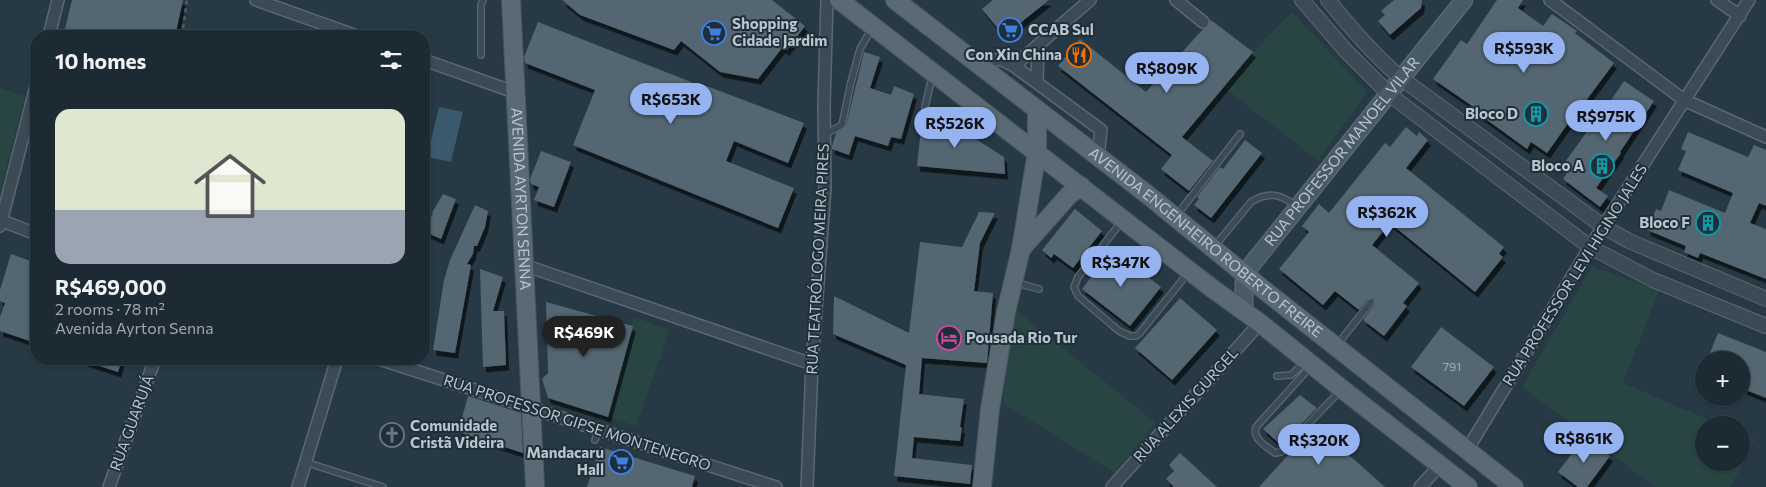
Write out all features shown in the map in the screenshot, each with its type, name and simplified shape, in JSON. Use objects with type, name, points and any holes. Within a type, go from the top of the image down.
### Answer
[{"type":"main road","name":"AVENIDA AYRTON SENNA","points":[[511,0],[535,487]]},
{"type":"main road","name":"AVENIDA ENGENHEIRO ROBERTO FREIRE","points":[[839,0],[1260,323],[1468,487]]},
{"type":"main road","name":"AVENIDA ENGENHEIRO ROBERTO FREIRE","points":[[896,0],[1098,157],[1514,487]]},
{"type":"main road","name":"RUA PROFESSOR MANOEL VILAR","points":[[1244,274],[1464,0]]},
{"type":"main road","points":[[982,487],[990,409],[1012,282],[1021,249],[1037,152],[1037,111]]},
{"type":"main road","points":[[1021,249],[1069,195],[1081,186]]},
{"type":"main road","points":[[1244,274],[1244,311]]},
{"type":"street","points":[[50,30],[58,0]]},
{"type":"street","points":[[256,0],[340,30]]},
{"type":"street","name":"RUA TEATRÓLOGO MEIRA PIRES","points":[[807,487],[812,364],[825,188],[827,0]]},
{"type":"street","points":[[1014,66],[1090,0]]},
{"type":"street","points":[[1176,0],[1203,22]]},
{"type":"street","points":[[1302,0],[1342,47],[1389,94],[1590,247],[1653,280],[1766,326]]},
{"type":"street","points":[[1328,0],[1380,60],[1401,78],[1604,226],[1629,241],[1766,299]]},
{"type":"street","points":[[1550,0],[1684,100],[1766,137]]},
{"type":"street","points":[[1717,0],[1740,16]]},
{"type":"street","name":"RUA PROFESSOR LEVI HIGINO JALES","points":[[1468,450],[1590,247],[1749,0]]},
{"type":"street","points":[[1342,47],[1356,34]]},
{"type":"street","points":[[1037,83],[1038,45]]},
{"type":"street","points":[[982,66],[994,58],[1000,58],[1014,66],[1101,130],[1098,157]]},
{"type":"street","points":[[430,62],[516,93]]},
{"type":"street","points":[[30,109],[1,223],[30,232]]},
{"type":"street","points":[[1464,151],[1477,133]]},
{"type":"street","points":[[524,265],[812,364]]},
{"type":"street","name":"RUA ALEXIS GURGEL","points":[[1112,487],[1260,323]]},
{"type":"street","name":"RUA GUARUJÁ","points":[[109,487],[153,365]]},
{"type":"street","points":[[298,487],[335,365]]},
{"type":"street","name":"RUA PROFESSOR GIPSE MONTENEGRO","points":[[397,365],[532,409],[596,435],[776,487]]},
{"type":"street","points":[[1420,487],[1440,465]]},
{"type":"lane","points":[[481,55],[481,5],[483,0]]},
{"type":"lane","points":[[825,134],[842,126],[860,49],[873,26]]},
{"type":"lane","points":[[925,107],[933,72]]},
{"type":"lane","points":[[1174,218],[1240,134]]},
{"type":"lane","points":[[1213,248],[1251,202],[1259,196],[1279,195],[1298,208]]},
{"type":"lane","points":[[1124,219],[1078,277],[1074,287],[1078,296],[1120,331],[1130,336],[1139,334],[1190,270]]},
{"type":"lane","points":[[1012,282],[1039,289]]},
{"type":"lane","points":[[1336,347],[1371,302]]},
{"type":"lane","points":[[1277,376],[1291,375],[1309,362]]},
{"type":"lane","points":[[1309,362],[1255,430],[1256,437],[1275,453],[1278,454],[1284,450],[1342,389]]},
{"type":"lane","points":[[305,462],[383,487]]},
{"type":"path","points":[[183,30],[187,0]]},
{"type":"green space","points":[[1292,12],[1367,92],[1318,161],[1225,88],[1253,52]]},
{"type":"green space","points":[[0,88],[25,96],[0,192]]},
{"type":"green space","points":[[1592,266],[1659,291],[1623,383],[1700,416],[1695,416],[1695,471],[1739,471],[1731,487],[1655,487],[1522,387]]},
{"type":"green space","points":[[1012,307],[1156,423],[1115,473],[1003,403]]},
{"type":"green space","points":[[634,317],[670,330],[636,426],[608,417]]},
{"type":"green space","points":[[1750,437],[1755,439],[1750,449]]},
{"type":"water","points":[[439,107],[463,112],[451,162],[430,158],[430,144]]},
{"type":"building","points":[[72,0],[183,0],[176,30],[65,30]]},
{"type":"building","name":"Shopping Cidade Jardim","points":[[562,0],[772,0],[805,26],[787,50],[782,48],[758,79],[720,72],[681,41],[674,50],[580,15]]},
{"type":"building","points":[[993,0],[1049,0],[1004,36],[982,9]]},
{"type":"building","points":[[1394,0],[1422,0],[1421,8],[1390,35],[1378,21],[1385,15],[1381,11]]},
{"type":"building","points":[[1497,0],[1523,0],[1518,8],[1543,26],[1552,14],[1577,31],[1575,33],[1614,63],[1547,153],[1531,142],[1527,149],[1476,112],[1478,110],[1433,79],[1461,40],[1467,44]]},
{"type":"building","points":[[1211,20],[1253,52],[1182,137],[1213,161],[1189,191],[1161,169],[1172,155],[1058,66],[1080,39],[1146,92],[1203,29],[1208,27]]},
{"type":"building","points":[[538,22],[704,87],[704,85],[804,123],[788,163],[734,141],[726,161],[794,188],[778,228],[573,145],[595,90],[525,63],[524,57]]},
{"type":"building","points":[[864,52],[880,57],[870,88],[891,95],[894,86],[914,94],[901,139],[891,137],[888,146],[855,136],[849,155],[832,149],[832,146],[836,133],[846,126]]},
{"type":"building","points":[[1624,81],[1654,101],[1596,188],[1608,196],[1600,207],[1563,179],[1569,170],[1563,165],[1588,130],[1590,131]]},
{"type":"building","points":[[923,111],[944,119],[1004,157],[1005,174],[917,166]]},
{"type":"building","points":[[1406,127],[1417,136],[1419,132],[1428,140],[1406,168],[1504,247],[1499,254],[1503,257],[1475,292],[1390,223],[1372,245],[1419,283],[1403,303],[1407,306],[1384,336],[1363,320],[1375,304],[1373,298],[1368,299],[1359,310],[1335,291],[1323,305],[1279,269],[1309,232],[1302,226],[1319,204],[1329,213],[1385,143],[1390,147]]},
{"type":"building","points":[[1688,132],[1748,157],[1754,145],[1766,150],[1766,206],[1759,203],[1750,223],[1766,229],[1766,279],[1700,253],[1698,258],[1684,252],[1686,246],[1647,230],[1656,209],[1661,211],[1669,190],[1725,213],[1733,193],[1678,170],[1686,151],[1681,149]]},
{"type":"building","points":[[1245,140],[1262,153],[1211,218],[1194,205],[1199,199],[1197,197],[1220,167],[1223,169]]},
{"type":"building","points":[[541,151],[571,162],[554,207],[534,200],[539,187],[531,184],[530,179]]},
{"type":"building","points":[[443,194],[456,199],[441,239],[430,234],[432,213]]},
{"type":"building","points":[[475,205],[488,211],[485,227],[477,246],[474,246],[473,254],[467,264],[471,265],[455,353],[433,350],[444,280],[450,260]]},
{"type":"building","points":[[1075,209],[1102,231],[1073,268],[1054,254],[1051,258],[1042,250]]},
{"type":"building","points":[[979,212],[995,213],[980,243],[974,291],[993,293],[987,363],[922,358],[919,394],[964,399],[960,427],[962,428],[960,441],[914,437],[912,458],[972,465],[970,484],[894,476],[906,365],[833,334],[834,296],[909,333],[920,242],[962,247]]},
{"type":"building","points":[[1113,249],[1161,287],[1130,326],[1082,289]]},
{"type":"building","points":[[11,254],[30,261],[30,341],[0,331],[0,317],[5,303],[0,301],[0,290]]},
{"type":"building","points":[[480,269],[503,277],[493,311],[504,311],[506,365],[483,367]]},
{"type":"building","points":[[1180,298],[1217,330],[1172,380],[1135,348]]},
{"type":"building","points":[[546,302],[633,326],[608,417],[548,398],[542,379],[548,373]]},
{"type":"building","points":[[1441,327],[1494,367],[1464,406],[1411,367]]},
{"type":"building","points":[[1718,333],[1766,352],[1766,398],[1750,392],[1750,351],[1711,351]]},
{"type":"building","points":[[97,365],[120,365],[118,372]]},
{"type":"building","points":[[1300,395],[1317,408],[1281,445],[1263,429]]},
{"type":"building","points":[[468,396],[521,413],[523,453],[458,432]]},
{"type":"building","points":[[1314,424],[1385,487],[1259,487],[1290,453],[1288,451]]},
{"type":"building","points":[[1584,437],[1610,456],[1587,487],[1578,487],[1558,472]]},
{"type":"building","name":"Mandacaru Hall","points":[[600,447],[695,476],[692,487],[587,487]]},
{"type":"building","points":[[1180,453],[1217,487],[1174,487],[1166,479],[1174,471],[1169,465]]},
{"type":"place","name":"CCAB Sul","points":[[1010,30]]},
{"type":"place","name":"Shopping Cidade Jardim","points":[[714,33]]},
{"type":"place","name":"Con Xin China","points":[[1079,55]]},
{"type":"place","name":"Bloco D","points":[[1536,114]]},
{"type":"place","name":"Bloco A","points":[[1602,166]]},
{"type":"place","name":"Bloco F","points":[[1708,223]]},
{"type":"place","name":"Pousada Rio Tur","points":[[949,338]]},
{"type":"place","name":"Comunidade Cristã Videira","points":[[392,435]]},
{"type":"place","name":"Mandacaru Hall","points":[[621,462]]}]
